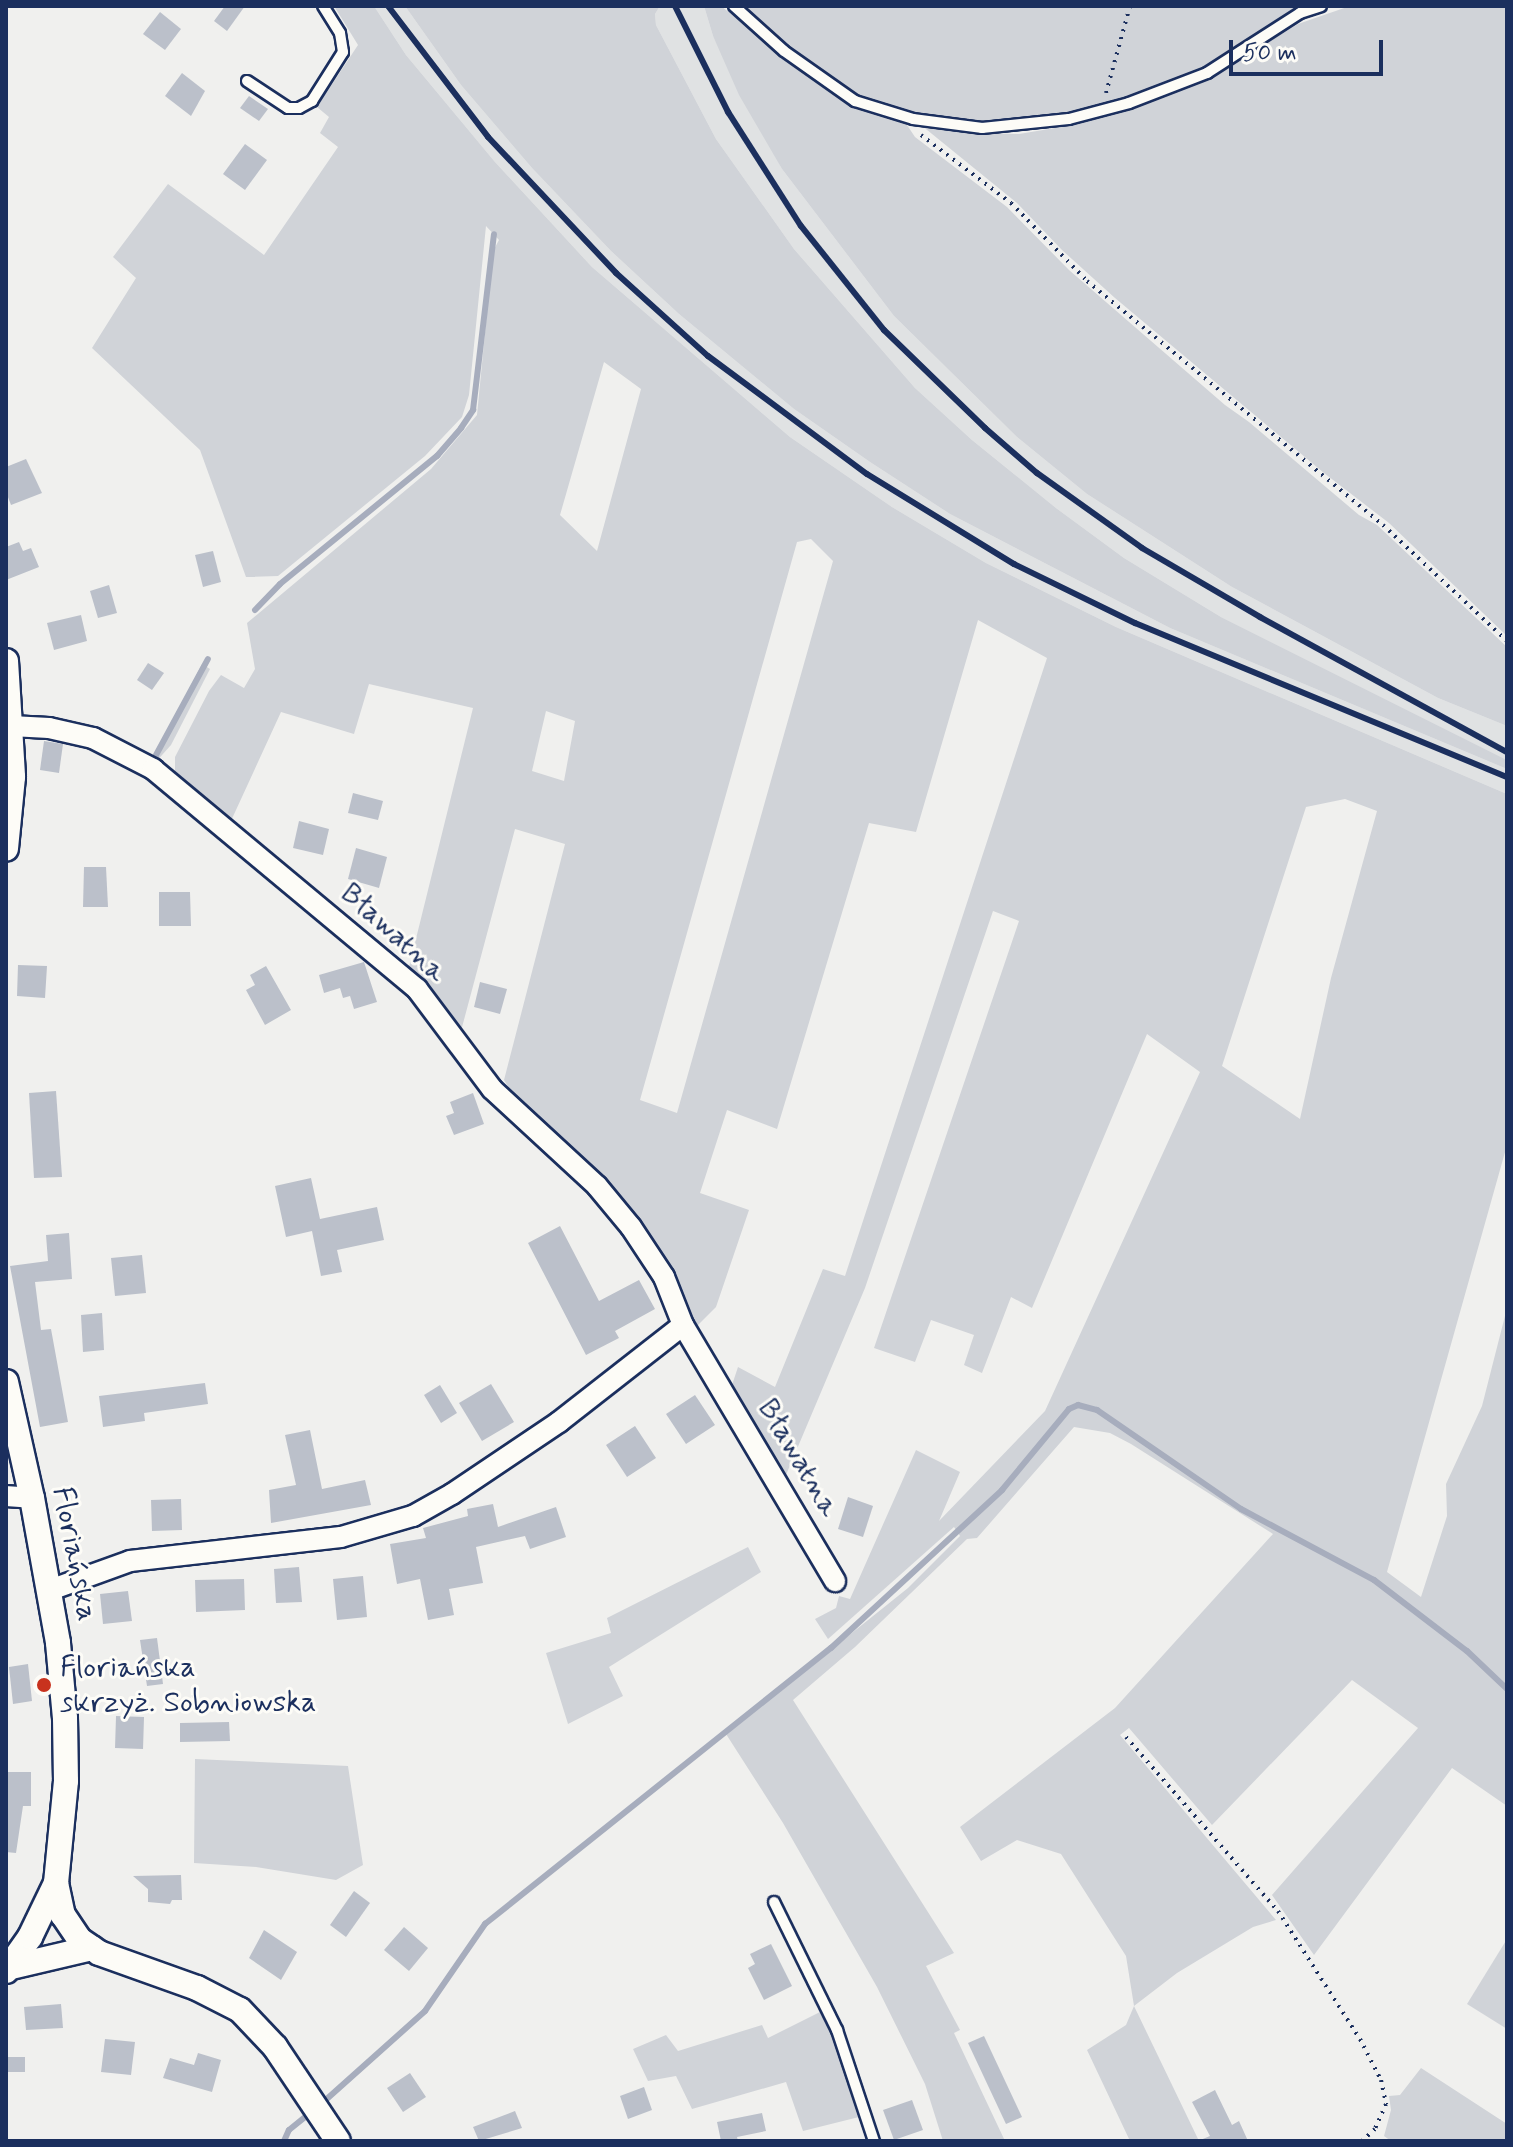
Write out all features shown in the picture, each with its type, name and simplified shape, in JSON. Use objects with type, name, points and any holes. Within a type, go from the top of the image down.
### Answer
[{"type":"street","points":[[6,849],[13,777],[7,672]]},
{"type":"street","name":"Bławatna","points":[[11,726],[49,728],[93,738],[153,769],[417,989],[492,1089],[597,1186],[631,1227],[664,1277],[683,1325],[835,1581]]},
{"type":"street","points":[[50,1590],[130,1561],[341,1537],[413,1516],[452,1494],[559,1422],[683,1325]]},
{"type":"street","name":"Floriańska","points":[[6,1382],[50,1590],[65,1718],[66,1781],[56,1883],[30,1937],[8,1969]]},
{"type":"street","points":[[6,1496],[32,1498]]},
{"type":"street","name":"Floriańska","points":[[56,1883],[67,1923],[80,1940],[92,1948],[197,1988],[240,2010],[275,2047],[338,2141]]},
{"type":"street","points":[[8,1969],[92,1948]]},
{"type":"lane","points":[[247,81],[288,108],[299,108],[312,101],[343,52],[340,33],[323,6]]},
{"type":"lane","points":[[734,6],[832,88],[879,111],[913,119],[1009,128],[1101,111],[1207,73],[1300,13],[1321,6]]},
{"type":"lane","points":[[774,1902],[837,2030],[874,2141]]},
{"type":"path","points":[[1101,111],[1130,6]]},
{"type":"path","points":[[913,119],[925,138],[1011,203],[1087,281],[1383,525],[1507,641]]},
{"type":"path","points":[[1126,1737],[1278,1911],[1360,2039],[1381,2080],[1386,2104],[1375,2129],[1362,2141]]},
{"type":"shaded area","points":[[334,6],[374,6],[406,55],[495,162],[592,267],[790,437],[892,507],[986,563],[1116,627],[1507,794],[1507,1145],[1387,1572],[1421,1597],[1447,1516],[1446,1484],[1482,1406],[1507,1308],[1507,1806],[1452,1768],[1314,1955],[1272,1895],[1418,1728],[1352,1680],[1212,1825],[1129,1728],[1120,1735],[1276,1920],[1253,1927],[1177,1973],[1134,2006],[1126,1956],[1061,1854],[1017,1840],[981,1861],[960,1827],[1115,1708],[1273,1534],[1131,1444],[1110,1433],[1074,1427],[977,1538],[967,1539],[855,1647],[793,1700],[954,1953],[926,1966],[960,2030],[954,2033],[1005,2141],[943,2141],[925,2084],[877,1987],[783,1823],[726,1734],[908,1588],[960,1536],[954,1527],[828,1639],[815,1619],[836,1608],[839,1596],[850,1599],[916,1450],[960,1472],[939,1521],[1045,1411],[1200,1072],[1147,1034],[1032,1308],[1011,1297],[982,1373],[964,1365],[974,1335],[931,1320],[915,1362],[874,1348],[1019,921],[993,911],[865,1288],[783,1482],[731,1388],[738,1367],[775,1387],[823,1269],[845,1276],[1047,658],[978,620],[916,832],[869,823],[777,1129],[727,1110],[700,1193],[749,1210],[716,1307],[694,1329],[680,1299],[524,1112],[504,1080],[565,844],[515,829],[461,1031],[408,971],[473,708],[369,684],[354,734],[281,712],[230,823],[175,780],[175,757],[209,691],[221,675],[244,688],[255,669],[247,623],[431,469],[477,415],[493,251],[499,240],[486,226],[469,395],[462,417],[425,456],[278,576],[246,577],[200,450],[92,348],[136,278],[113,257],[168,184],[264,255],[338,147],[320,133],[329,117],[317,107],[358,45]],"holes":[[[604,362],[641,389],[597,551],[560,515]],[[811,539],[833,561],[677,1113],[640,1100],[797,542]],[[546,711],[575,721],[564,781],[532,771]],[[1345,799],[1377,811],[1331,978],[1300,1119],[1222,1066],[1306,807]]]},
{"type":"shaded area","points":[[374,6],[405,6],[461,85],[532,168],[611,251],[679,314],[794,409],[870,462],[950,514],[1170,628],[1507,769],[1507,794],[1116,627],[986,563],[892,507],[790,437],[592,267],[495,162],[406,55]]},
{"type":"shaded area","points":[[405,6],[660,6],[655,14],[656,25],[716,139],[794,249],[915,388],[972,440],[1124,558],[1221,617],[1507,760],[1507,769],[1170,628],[950,514],[870,462],[794,409],[679,314],[611,251],[532,168],[461,85]]},
{"type":"shaded area","points":[[660,6],[704,6],[713,36],[782,169],[894,316],[1017,437],[1087,494],[1232,587],[1438,698],[1507,726],[1507,760],[1221,617],[1124,558],[972,440],[915,388],[794,249],[716,139],[656,25],[655,14]]},
{"type":"shaded area","points":[[704,6],[721,6],[825,89],[861,109],[905,122],[915,137],[1007,207],[1069,270],[1225,405],[1359,515],[1377,525],[1507,647],[1507,726],[1438,698],[1232,587],[1087,494],[1017,437],[894,316],[782,169],[739,95],[713,36]]},
{"type":"shaded area","points":[[741,6],[1299,6],[1196,71],[1119,101],[1024,122],[967,121],[904,111],[865,99],[800,60],[756,16]]},
{"type":"shaded area","points":[[1350,6],[1507,6],[1507,636],[1389,523],[1324,473],[1115,298],[1062,250],[1017,203],[921,125],[970,133],[1019,134],[1079,124],[1201,83],[1298,24]]},
{"type":"shaded area","points":[[202,664],[210,669],[171,745],[154,764],[151,762]]},
{"type":"shaded area","points":[[748,1547],[761,1572],[609,1667],[623,1696],[568,1724],[546,1653],[611,1633],[607,1618]]},
{"type":"shaded area","points":[[195,1759],[348,1766],[363,1865],[336,1880],[256,1867],[194,1863]]},
{"type":"shaded area","points":[[1507,1939],[1507,2029],[1467,2004]]},
{"type":"shaded area","points":[[1134,2006],[1199,2141],[1130,2141],[1087,2050],[1126,2025]]},
{"type":"shaded area","points":[[822,2011],[863,2116],[803,2131],[786,2082],[692,2109],[676,2076],[648,2081],[633,2049],[666,2035],[678,2051],[762,2025],[768,2038]]},
{"type":"shaded area","points":[[1421,2068],[1507,2124],[1507,2141],[1391,2141],[1384,2136],[1391,2110],[1389,2096],[1400,2095]]},
{"type":"building","points":[[225,6],[245,6],[227,31],[214,21]]},
{"type":"building","points":[[160,12],[181,29],[165,50],[143,34]]},
{"type":"building","points":[[182,73],[205,91],[191,116],[165,96]]},
{"type":"building","points":[[249,96],[268,109],[259,121],[240,108]]},
{"type":"building","points":[[245,144],[267,160],[245,190],[223,174]]},
{"type":"building","points":[[26,459],[42,493],[11,505],[6,492],[6,467]]},
{"type":"building","points":[[19,542],[23,551],[31,548],[39,567],[6,580],[6,547]]},
{"type":"building","points":[[213,551],[221,582],[203,587],[195,555]]},
{"type":"building","points":[[109,585],[117,613],[98,618],[90,591]]},
{"type":"building","points":[[81,615],[87,641],[54,650],[47,623]]},
{"type":"building","points":[[148,663],[164,673],[152,690],[137,680]]},
{"type":"building","points":[[44,741],[63,744],[59,773],[40,770]]},
{"type":"building","points":[[353,793],[383,801],[378,820],[348,813]]},
{"type":"building","points":[[299,821],[329,829],[323,855],[293,848]]},
{"type":"building","points":[[356,848],[387,857],[379,888],[348,879]]},
{"type":"building","points":[[84,867],[106,867],[108,907],[83,907]]},
{"type":"building","points":[[159,892],[190,892],[191,926],[159,926]]},
{"type":"building","points":[[364,962],[377,1002],[354,1009],[350,996],[343,998],[340,988],[324,993],[319,975]]},
{"type":"building","points":[[18,965],[47,966],[45,998],[17,996]]},
{"type":"building","points":[[266,966],[291,1010],[265,1025],[246,990],[255,985],[250,975]]},
{"type":"building","points":[[480,982],[507,989],[500,1014],[474,1007]]},
{"type":"building","points":[[56,1091],[62,1177],[34,1178],[29,1093]]},
{"type":"building","points":[[473,1093],[484,1124],[454,1135],[446,1116],[454,1113],[450,1102]]},
{"type":"building","points":[[311,1178],[320,1219],[377,1207],[384,1240],[337,1250],[342,1272],[321,1276],[312,1231],[286,1237],[275,1186]]},
{"type":"building","points":[[560,1226],[599,1301],[639,1280],[655,1309],[615,1331],[619,1338],[586,1355],[528,1243]]},
{"type":"building","points":[[69,1233],[72,1279],[35,1282],[41,1330],[51,1329],[68,1422],[40,1427],[10,1266],[48,1261],[46,1235]]},
{"type":"building","points":[[142,1255],[146,1293],[115,1296],[111,1258]]},
{"type":"building","points":[[102,1313],[104,1350],[83,1352],[81,1315]]},
{"type":"building","points":[[205,1383],[208,1404],[144,1413],[145,1421],[103,1427],[99,1396]]},
{"type":"building","points":[[491,1384],[514,1422],[482,1441],[459,1403]]},
{"type":"building","points":[[440,1385],[457,1413],[441,1423],[424,1395]]},
{"type":"building","points":[[695,1395],[715,1425],[686,1444],[666,1414]]},
{"type":"building","points":[[635,1426],[656,1458],[627,1477],[606,1445]]},
{"type":"building","points":[[310,1430],[322,1489],[365,1480],[371,1505],[271,1523],[269,1490],[296,1485],[285,1435]]},
{"type":"building","points":[[848,1497],[873,1506],[863,1537],[838,1529]]},
{"type":"building","points":[[181,1499],[182,1530],[152,1531],[151,1500]]},
{"type":"building","points":[[493,1504],[498,1527],[556,1507],[566,1537],[530,1549],[525,1536],[476,1547],[483,1583],[449,1589],[454,1615],[428,1620],[420,1579],[397,1584],[390,1544],[426,1538],[423,1528],[468,1516],[467,1509]]},
{"type":"building","points":[[299,1567],[302,1602],[276,1603],[274,1569]]},
{"type":"building","points":[[363,1576],[367,1617],[337,1620],[333,1579]]},
{"type":"building","points":[[244,1579],[245,1610],[196,1612],[195,1580]]},
{"type":"building","points":[[128,1591],[132,1621],[103,1624],[100,1594]]},
{"type":"building","points":[[157,1638],[163,1684],[147,1686],[140,1640]]},
{"type":"building","points":[[28,1664],[32,1701],[13,1704],[9,1667]]},
{"type":"building","points":[[116,1716],[144,1717],[143,1749],[115,1748]]},
{"type":"building","points":[[229,1722],[230,1741],[180,1742],[180,1723]]},
{"type":"building","points":[[6,1772],[31,1772],[31,1806],[23,1806],[16,1853],[6,1852]]},
{"type":"building","points":[[181,1875],[182,1900],[172,1900],[170,1904],[148,1902],[148,1889],[133,1876]]},
{"type":"building","points":[[354,1891],[370,1903],[346,1937],[330,1925]]},
{"type":"building","points":[[404,1927],[428,1948],[409,1971],[384,1950]]},
{"type":"building","points":[[264,1930],[297,1952],[281,1980],[249,1958]]},
{"type":"building","points":[[771,1944],[792,1986],[764,2000],[748,1968],[755,1964],[750,1954]]},
{"type":"building","points":[[61,2004],[63,2028],[26,2030],[24,2007]]},
{"type":"building","points":[[984,2036],[1022,2117],[1006,2124],[968,2043]]},
{"type":"building","points":[[105,2039],[135,2042],[131,2075],[101,2072]]},
{"type":"building","points":[[198,2053],[221,2060],[212,2092],[163,2078],[170,2058],[194,2065]]},
{"type":"building","points":[[6,2057],[25,2057],[25,2072],[6,2072]]},
{"type":"building","points":[[410,2073],[426,2097],[403,2112],[387,2088]]},
{"type":"building","points":[[644,2087],[652,2110],[628,2119],[620,2096]]},
{"type":"building","points":[[1215,2090],[1232,2125],[1239,2121],[1248,2141],[1198,2141],[1210,2136],[1192,2102]]},
{"type":"building","points":[[912,2100],[923,2130],[894,2140],[883,2110]]},
{"type":"building","points":[[515,2111],[522,2128],[479,2141],[473,2127]]},
{"type":"building","points":[[762,2113],[766,2131],[737,2137],[738,2141],[721,2141],[717,2122]]},
{"type":"waterway","points":[[255,610],[280,584],[437,456],[473,410],[494,234]]},
{"type":"waterway","points":[[156,755],[208,659]]},
{"type":"waterway","points":[[320,2105],[425,2011],[485,1924],[831,1648],[1002,1490],[1069,1409],[1078,1405],[1097,1410],[1241,1509],[1374,1580],[1467,1651],[1507,1689]]},
{"type":"waterway","points":[[284,2141],[289,2130],[311,2112]]},
{"type":"railway","points":[[388,6],[488,137],[616,273],[708,356],[867,474],[1014,564],[1135,623],[1507,777]]},
{"type":"railway","points":[[675,6],[728,112],[801,226],[884,330],[985,428],[1037,473],[1142,548],[1260,617],[1507,752]]},
{"type":"place","name":"Floriańska skrzyż. Sobniowska","points":[[44,1685]]}]
